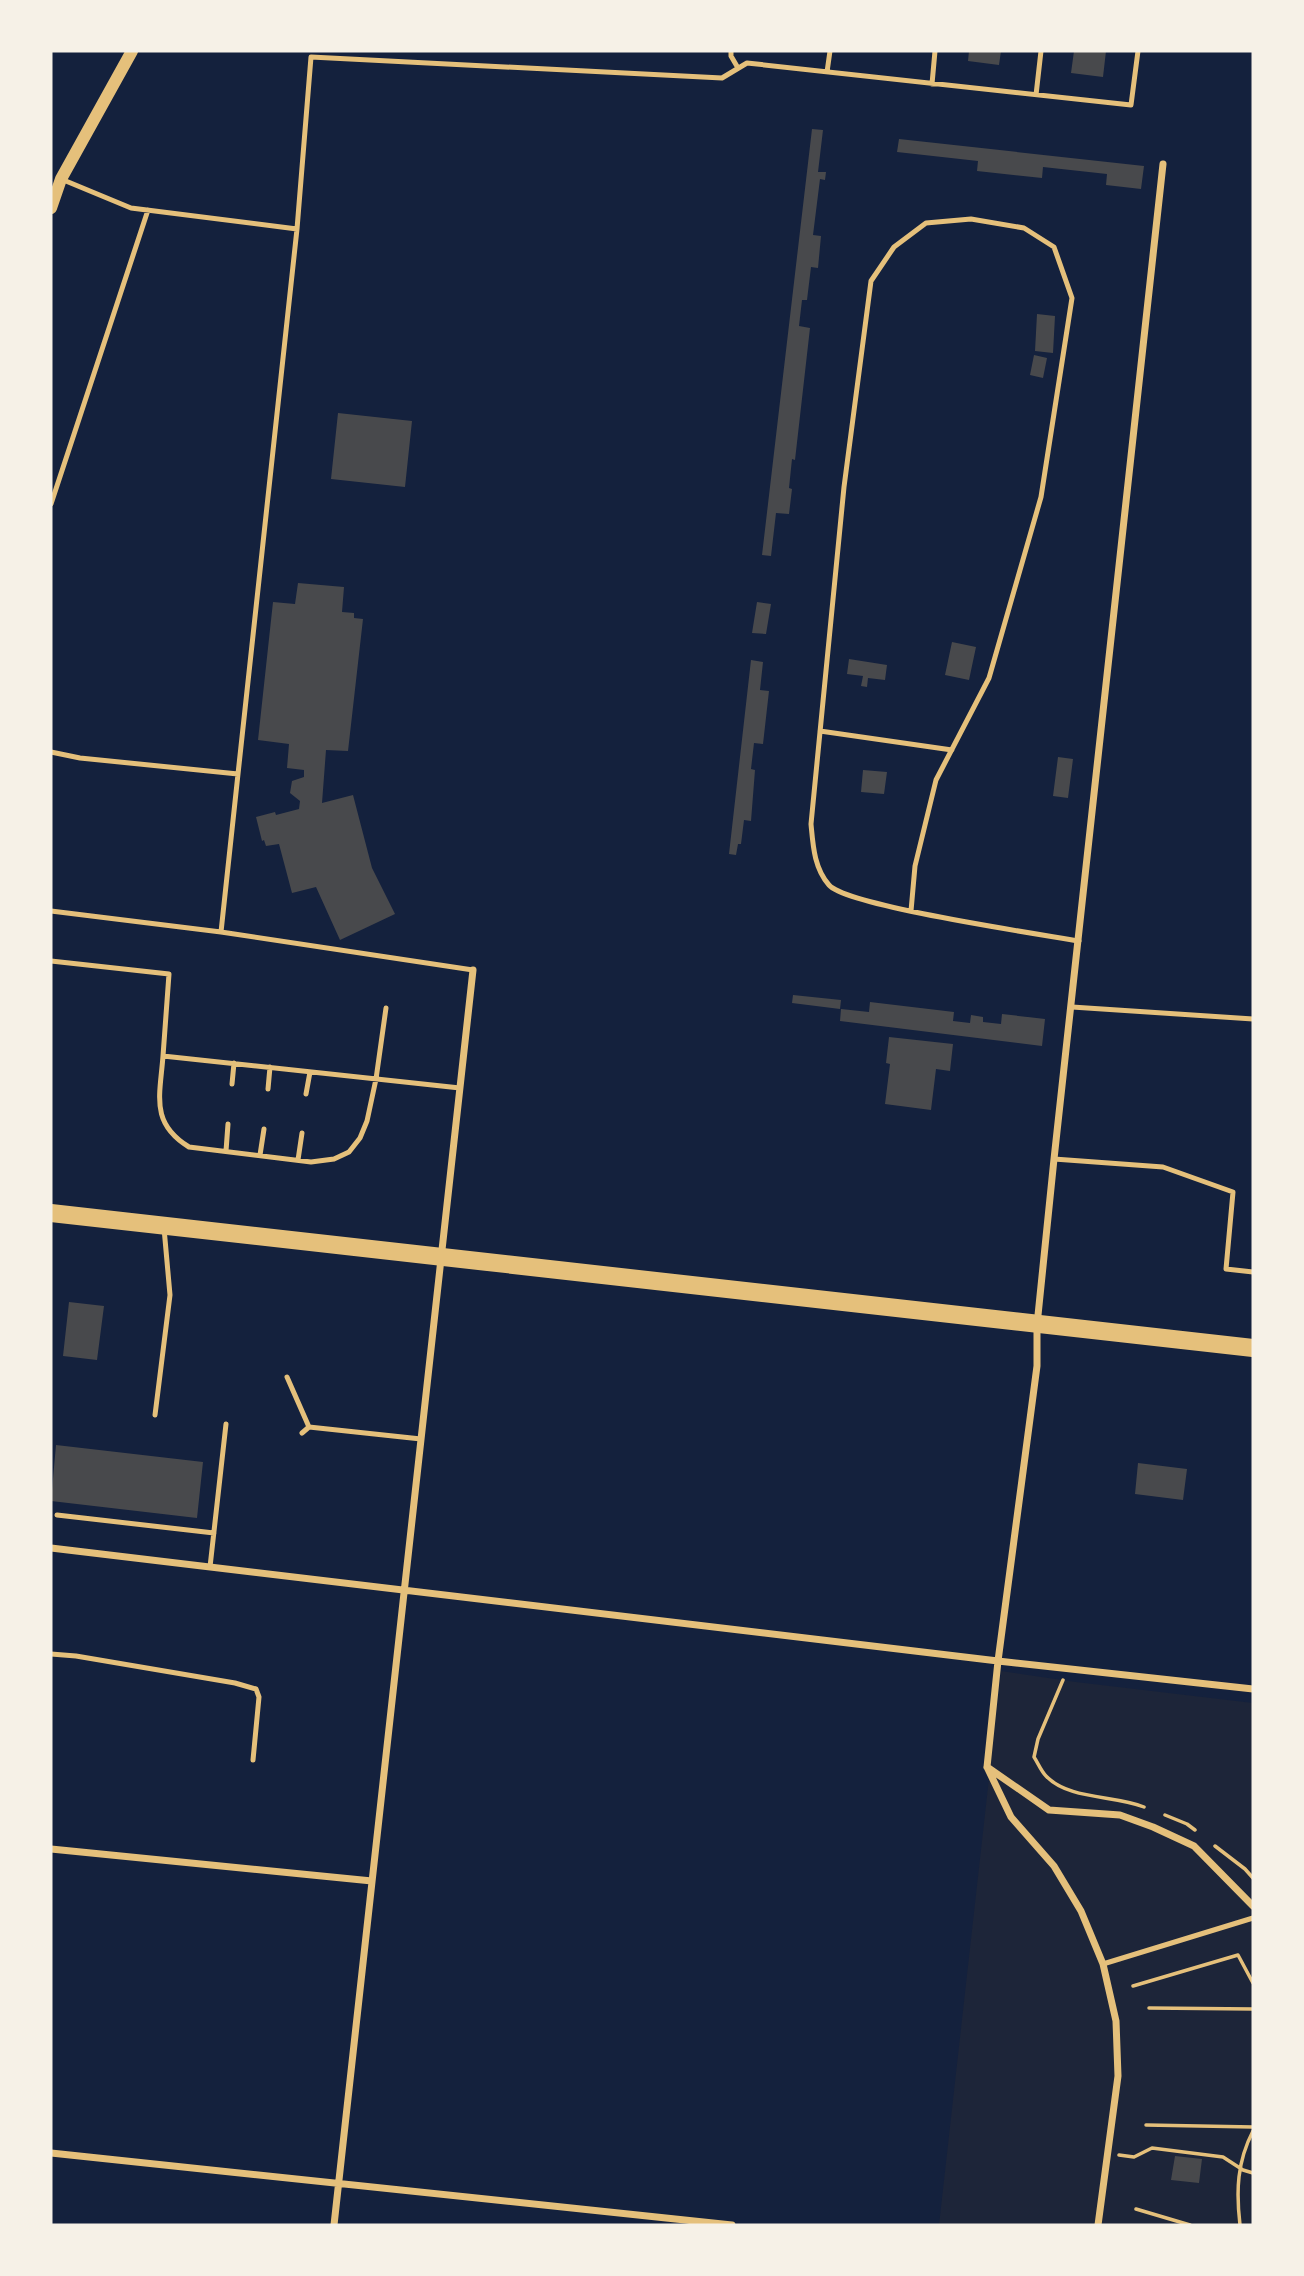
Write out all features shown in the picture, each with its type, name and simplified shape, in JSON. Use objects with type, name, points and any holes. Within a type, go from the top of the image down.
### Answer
[{"type":"main road","points":[[51,1213],[1253,1348]]},
{"type":"street","points":[[51,208],[56,178],[132,51]]},
{"type":"street","points":[[1098,2225],[1118,2076],[1116,2021],[1103,1964],[1081,1911],[1068,1888],[1054,1866],[1012,1817],[986,1767],[1037,1366],[1037,1325],[1054,1158],[1163,164]]},
{"type":"street","points":[[334,2225],[473,970]]},
{"type":"street","points":[[51,1548],[1253,1689]]},
{"type":"street","points":[[986,1767],[1049,1810],[1120,1815],[1194,1846],[1253,1906]]},
{"type":"street","points":[[51,1849],[372,1881]]},
{"type":"street","points":[[51,2153],[732,2225]]},
{"type":"lane","points":[[731,51],[738,68]]},
{"type":"lane","points":[[827,72],[830,51]]},
{"type":"lane","points":[[932,84],[935,51]]},
{"type":"lane","points":[[1035,95],[1041,51]]},
{"type":"lane","points":[[221,932],[297,229],[311,57],[722,78],[747,63],[1131,105],[1138,51]]},
{"type":"lane","points":[[56,178],[131,208],[297,229]]},
{"type":"lane","points":[[51,504],[148,210]]},
{"type":"lane","points":[[911,911],[915,866],[936,780],[989,678],[1041,497],[1072,298],[1054,247],[1024,228],[971,219],[926,223],[894,247],[871,281],[844,487],[811,824],[814,857],[829,886],[859,900],[911,911],[1079,942]]},
{"type":"lane","points":[[820,731],[952,750]]},
{"type":"lane","points":[[51,751],[80,758],[238,775]]},
{"type":"lane","points":[[51,911],[221,932],[473,970]]},
{"type":"lane","points":[[51,961],[169,974],[159,1111],[164,1126],[175,1139],[189,1147],[311,1161],[334,1159],[349,1152],[360,1138],[367,1121],[386,1008]]},
{"type":"lane","points":[[1072,1007],[1253,1019]]},
{"type":"lane","points":[[163,1055],[460,1088]]},
{"type":"lane","points":[[232,1084],[234,1063]]},
{"type":"lane","points":[[268,1090],[270,1067]]},
{"type":"lane","points":[[306,1094],[310,1072]]},
{"type":"lane","points":[[226,1152],[228,1124]]},
{"type":"lane","points":[[260,1155],[264,1129]]},
{"type":"lane","points":[[298,1160],[302,1133]]},
{"type":"lane","points":[[1054,1158],[1163,1167],[1233,1192],[1226,1269],[1253,1272]]},
{"type":"lane","points":[[155,1415],[170,1295],[164,1225]]},
{"type":"lane","points":[[287,1377],[309,1427]]},
{"type":"lane","points":[[210,1567],[226,1424]]},
{"type":"lane","points":[[302,1433],[309,1427],[421,1438]]},
{"type":"lane","points":[[57,1515],[214,1532]]},
{"type":"lane","points":[[51,1654],[235,1683],[256,1689],[259,1697],[253,1760]]},
{"type":"lane","points":[[1103,1964],[1253,1918]]},
{"type":"path","points":[[1068,1669],[1038,1738],[1034,1757],[1046,1777],[1076,1793],[1126,1800],[1151,1810]]},
{"type":"path","points":[[1163,1815],[1187,1824],[1197,1832]]},
{"type":"path","points":[[1206,1839],[1253,1878]]},
{"type":"path","points":[[1133,1986],[1238,1955],[1253,1983]]},
{"type":"path","points":[[1149,2008],[1253,2009]]},
{"type":"path","points":[[1146,2125],[1253,2129],[1245,2146],[1240,2168],[1237,2192],[1240,2225]]},
{"type":"path","points":[[1107,2154],[1134,2157],[1152,2148],[1223,2157],[1253,2173]]},
{"type":"path","points":[[1136,2209],[1191,2225]]},
{"type":"shaded area","points":[[1001,1671],[1253,1703],[1253,2225],[939,2225]]},
{"type":"building","points":[[969,51],[1001,51],[999,65],[968,61]]},
{"type":"building","points":[[1074,51],[1106,51],[1103,77],[1071,73]]},
{"type":"building","points":[[812,129],[823,130],[818,172],[826,172],[825,180],[820,179],[813,235],[821,236],[818,268],[811,267],[807,300],[802,300],[799,326],[810,328],[795,460],[792,459],[789,514],[776,513],[771,556],[762,555]]},
{"type":"building","points":[[899,139],[1144,166],[1141,189],[1106,185],[1107,174],[1043,167],[1042,178],[977,171],[978,161],[897,152]]},
{"type":"building","points":[[1037,314],[1055,316],[1053,353],[1035,351]]},
{"type":"building","points":[[1034,355],[1047,358],[1043,378],[1030,375]]},
{"type":"building","points":[[338,413],[412,421],[405,487],[331,479]]},
{"type":"building","points":[[298,583],[344,587],[342,612],[354,613],[354,618],[363,619],[348,751],[326,750],[322,803],[353,795],[372,868],[395,914],[340,940],[316,887],[292,893],[279,844],[266,846],[264,840],[262,841],[256,817],[299,809],[300,801],[290,793],[292,781],[304,777],[304,770],[287,768],[289,744],[258,740],[273,602],[295,604]]},
{"type":"building","points":[[757,602],[771,604],[766,634],[752,633]]},
{"type":"building","points":[[952,642],[976,647],[969,680],[945,675]]},
{"type":"building","points":[[849,659],[887,665],[885,680],[868,678],[867,687],[861,686],[863,676],[847,674]]},
{"type":"building","points":[[751,660],[763,662],[760,690],[769,691],[763,744],[754,743],[751,821],[744,820],[741,844],[738,844],[736,855],[729,854]]},
{"type":"building","points":[[1058,757],[1073,759],[1068,798],[1053,796]]},
{"type":"building","points":[[863,770],[887,772],[884,794],[861,792]]},
{"type":"building","points":[[793,995],[841,1000],[840,1009],[792,1003]]},
{"type":"building","points":[[870,1002],[954,1012],[953,1021],[970,1023],[971,1015],[983,1017],[983,1022],[1001,1024],[1002,1014],[1045,1019],[1042,1046],[840,1021],[841,1009],[869,1012]]},
{"type":"building","points":[[889,1037],[953,1044],[950,1071],[936,1069],[931,1110],[885,1104],[890,1064],[886,1063]]},
{"type":"building","points":[[69,1302],[104,1306],[97,1360],[63,1356]]},
{"type":"building","points":[[56,1445],[203,1462],[197,1518],[51,1501]]},
{"type":"building","points":[[1138,1463],[1187,1469],[1183,1500],[1135,1494]]},
{"type":"building","points":[[1175,2156],[1202,2159],[1199,2183],[1171,2180]]}]
